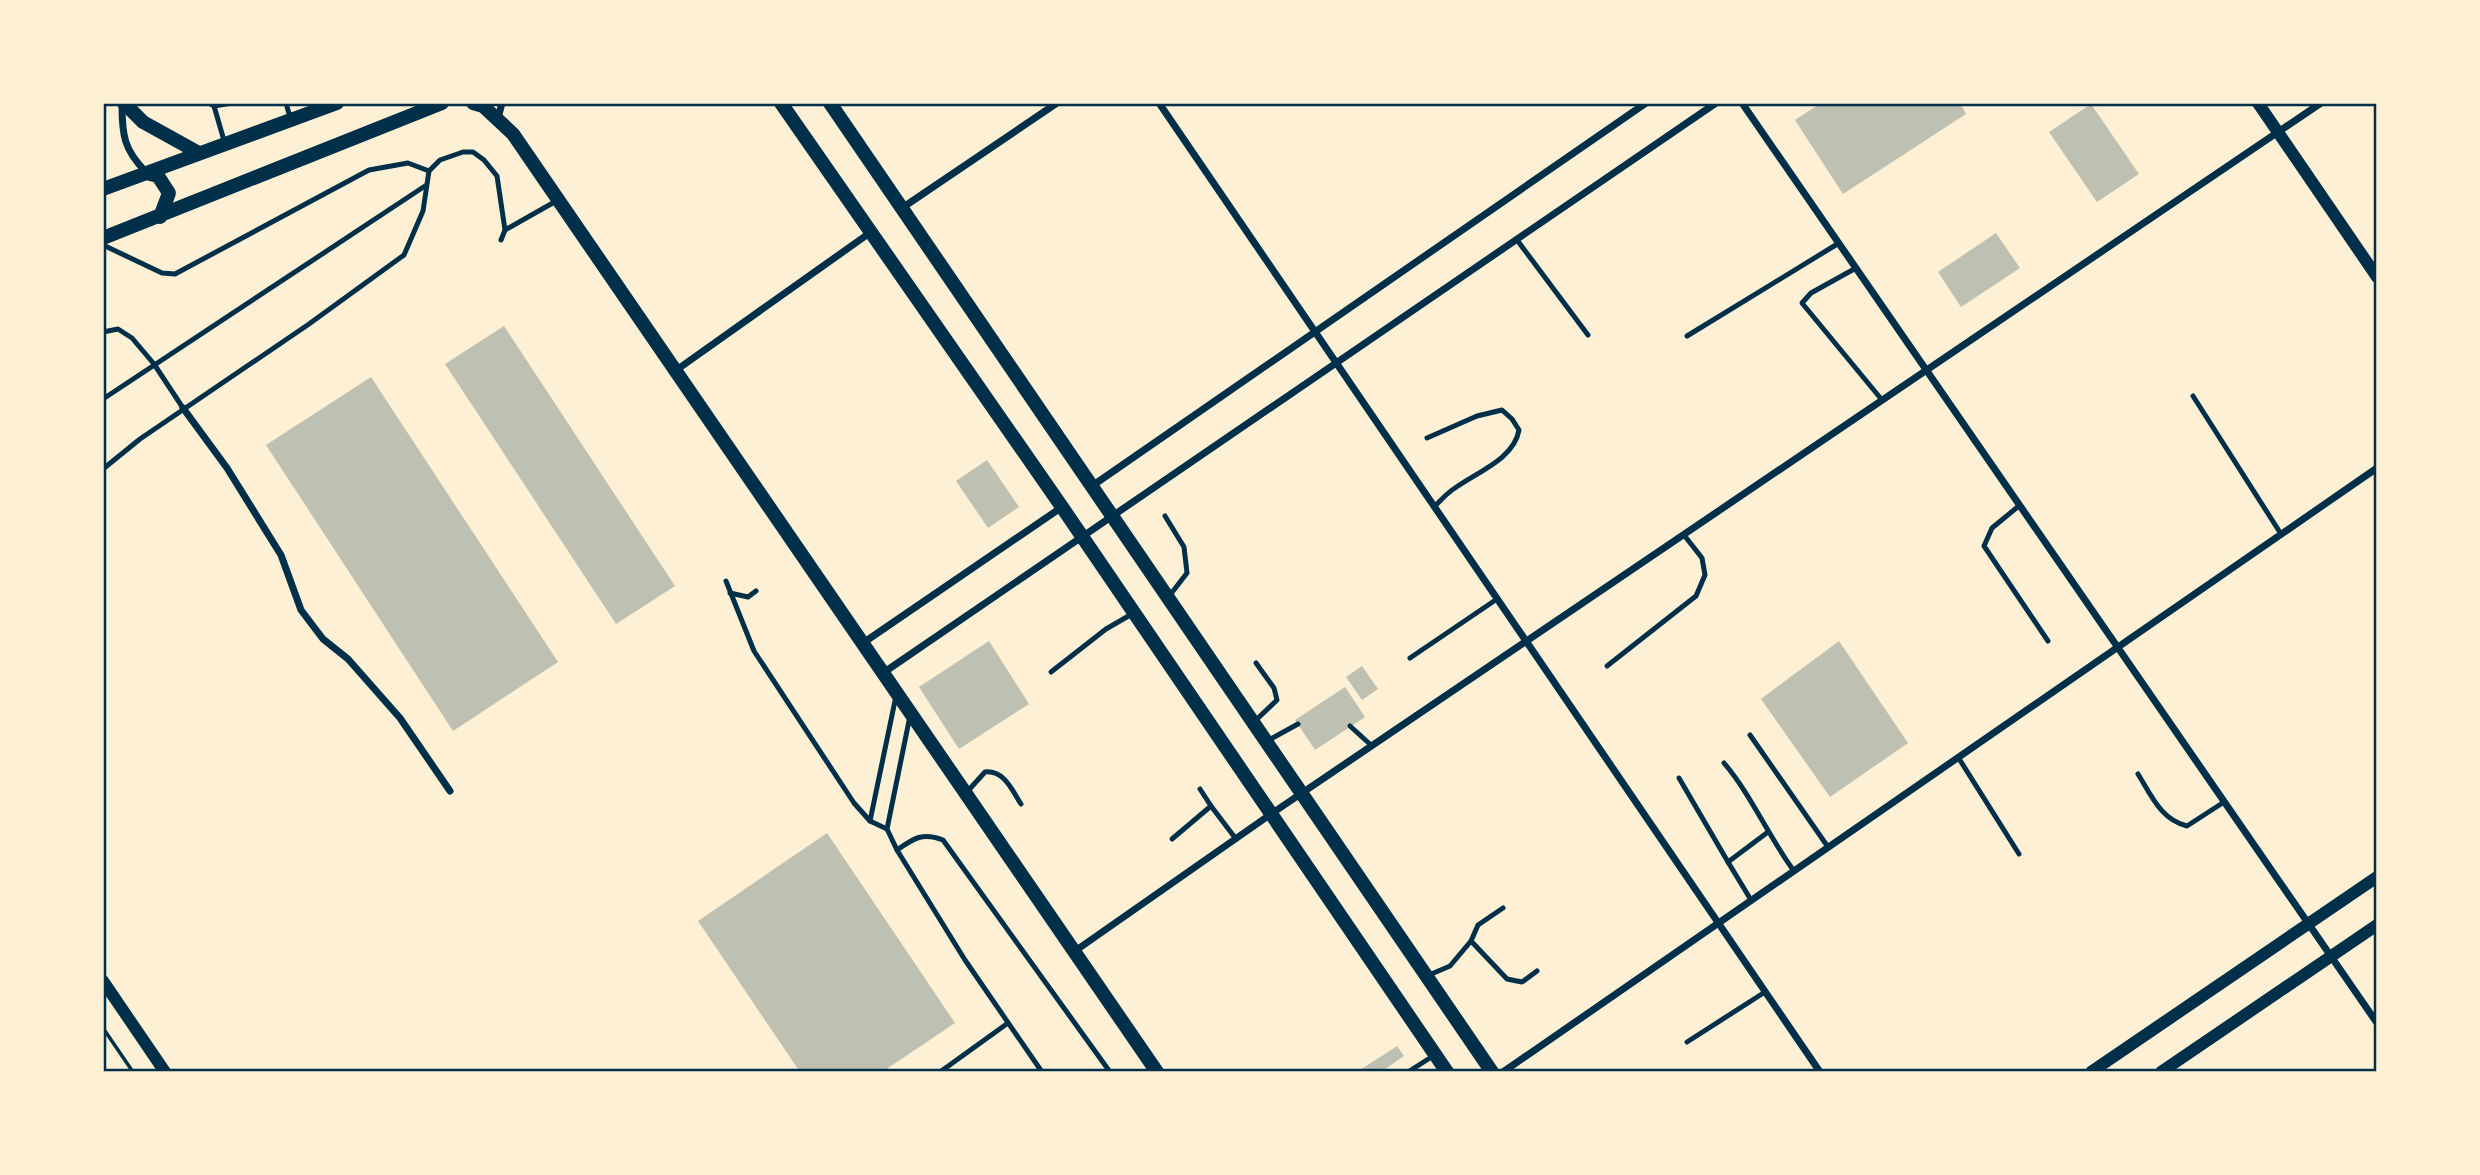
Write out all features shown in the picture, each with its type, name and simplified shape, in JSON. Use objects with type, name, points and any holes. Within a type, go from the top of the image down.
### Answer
[{"type":"main road","points":[[123,103],[142,122],[199,153]]},
{"type":"main road","points":[[103,189],[337,103]]},
{"type":"main road","points":[[103,238],[442,103]]},
{"type":"main road","points":[[473,103],[498,118],[513,134],[1157,1072]]},
{"type":"main road","points":[[780,103],[1083,537],[1447,1072]]},
{"type":"main road","points":[[830,103],[1492,1072]]},
{"type":"main road","points":[[146,173],[158,176],[169,193],[160,217]]},
{"type":"street","points":[[123,103],[121,136],[126,149],[146,173]]},
{"type":"street","points":[[498,118],[502,103]]},
{"type":"street","points":[[902,208],[1057,103]]},
{"type":"street","points":[[1159,103],[1820,1072]]},
{"type":"street","points":[[1092,486],[1646,103]]},
{"type":"street","points":[[883,673],[1716,103]]},
{"type":"street","points":[[1742,103],[2377,1023]]},
{"type":"street","points":[[2258,103],[2377,277]]},
{"type":"street","points":[[1075,951],[1301,793],[2321,103]]},
{"type":"street","points":[[674,371],[871,231]]},
{"type":"street","points":[[184,408],[281,555],[301,610],[323,639],[348,659],[400,718],[450,791]]},
{"type":"street","points":[[1503,1072],[2377,468]]},
{"type":"street","points":[[862,644],[1062,507]]},
{"type":"street","points":[[2091,1072],[2377,877]]},
{"type":"street","points":[[2161,1072],[2377,925]]},
{"type":"street","points":[[103,981],[164,1072]]},
{"type":"lane","points":[[225,144],[212,105],[232,103]]},
{"type":"lane","points":[[286,103],[290,119]]},
{"type":"lane","points":[[103,469],[184,408],[309,324],[404,255],[423,211],[429,171],[440,160],[454,154],[473,152],[484,160],[497,176],[505,230],[501,240]]},
{"type":"lane","points":[[103,245],[162,273],[175,274],[369,170],[408,163],[429,171]]},
{"type":"lane","points":[[103,399],[425,186]]},
{"type":"lane","points":[[505,230],[558,200]]},
{"type":"lane","points":[[1517,240],[1588,335]]},
{"type":"lane","points":[[1688,336],[1839,243]]},
{"type":"lane","points":[[1856,268],[1811,293],[1802,303],[1882,400]]},
{"type":"lane","points":[[103,332],[118,329],[132,338],[154,364],[184,408]]},
{"type":"lane","points":[[2193,396],[2281,534]]},
{"type":"lane","points":[[1427,438],[1477,416],[1502,411],[1512,419],[1519,430],[1517,441],[1507,452],[1453,489],[1434,507]]},
{"type":"lane","points":[[2020,505],[1992,528],[1984,546],[2048,641]]},
{"type":"lane","points":[[1166,516],[1184,547],[1187,573],[1168,597]]},
{"type":"lane","points":[[1607,666],[1696,596],[1705,575],[1702,558],[1684,535]]},
{"type":"lane","points":[[726,581],[754,651],[870,821],[887,829]]},
{"type":"lane","points":[[730,593],[748,597],[756,591]]},
{"type":"lane","points":[[1410,658],[1497,599]]},
{"type":"lane","points":[[1051,672],[1106,629],[1134,613]]},
{"type":"lane","points":[[1254,722],[1277,699],[1274,688],[1256,663]]},
{"type":"lane","points":[[870,821],[897,693]]},
{"type":"lane","points":[[911,713],[887,829],[897,850],[1042,1072]]},
{"type":"lane","points":[[1266,741],[1298,724]]},
{"type":"lane","points":[[1350,726],[1372,746]]},
{"type":"lane","points":[[1750,735],[1828,847]]},
{"type":"lane","points":[[1958,757],[2019,854]]},
{"type":"lane","points":[[1724,763],[1752,799],[1768,832],[1794,871]]},
{"type":"lane","points":[[966,793],[985,772],[993,771],[1004,778],[1021,804]]},
{"type":"lane","points":[[2138,774],[2164,814],[2174,823],[2187,826],[2224,802]]},
{"type":"lane","points":[[1679,778],[1751,900]]},
{"type":"lane","points":[[1200,789],[1236,839]]},
{"type":"lane","points":[[1172,839],[1211,806]]},
{"type":"lane","points":[[1728,862],[1768,832]]},
{"type":"lane","points":[[897,850],[918,835],[931,835],[943,840],[1110,1072]]},
{"type":"lane","points":[[1426,976],[1450,966],[1471,940],[1478,925],[1503,908]]},
{"type":"lane","points":[[1471,940],[1507,979],[1522,982],[1537,971]]},
{"type":"lane","points":[[1687,1042],[1765,992]]},
{"type":"lane","points":[[940,1072],[1008,1023]]},
{"type":"lane","points":[[1408,1072],[1435,1055]]},
{"type":"path","points":[[103,1028],[133,1072]]},
{"type":"building","points":[[1821,103],[1960,103],[1966,114],[1843,194],[1795,120]]},
{"type":"building","points":[[2091,104],[2139,174],[2097,202],[2049,132]]},
{"type":"building","points":[[1996,233],[2020,268],[1961,307],[1938,272]]},
{"type":"building","points":[[504,326],[675,586],[616,624],[445,364]]},
{"type":"building","points":[[371,377],[558,662],[453,731],[266,445]]},
{"type":"building","points":[[987,460],[1019,507],[988,528],[956,481]]},
{"type":"building","points":[[989,641],[1029,704],[959,749],[919,687]]},
{"type":"building","points":[[1839,641],[1908,743],[1830,797],[1761,699]]},
{"type":"building","points":[[1362,666],[1378,689],[1362,700],[1346,677]]},
{"type":"building","points":[[1345,687],[1365,717],[1315,750],[1295,720]]},
{"type":"building","points":[[827,833],[955,1023],[882,1072],[800,1072],[698,921]]},
{"type":"building","points":[[1397,1046],[1404,1056],[1381,1072],[1357,1072]]}]
